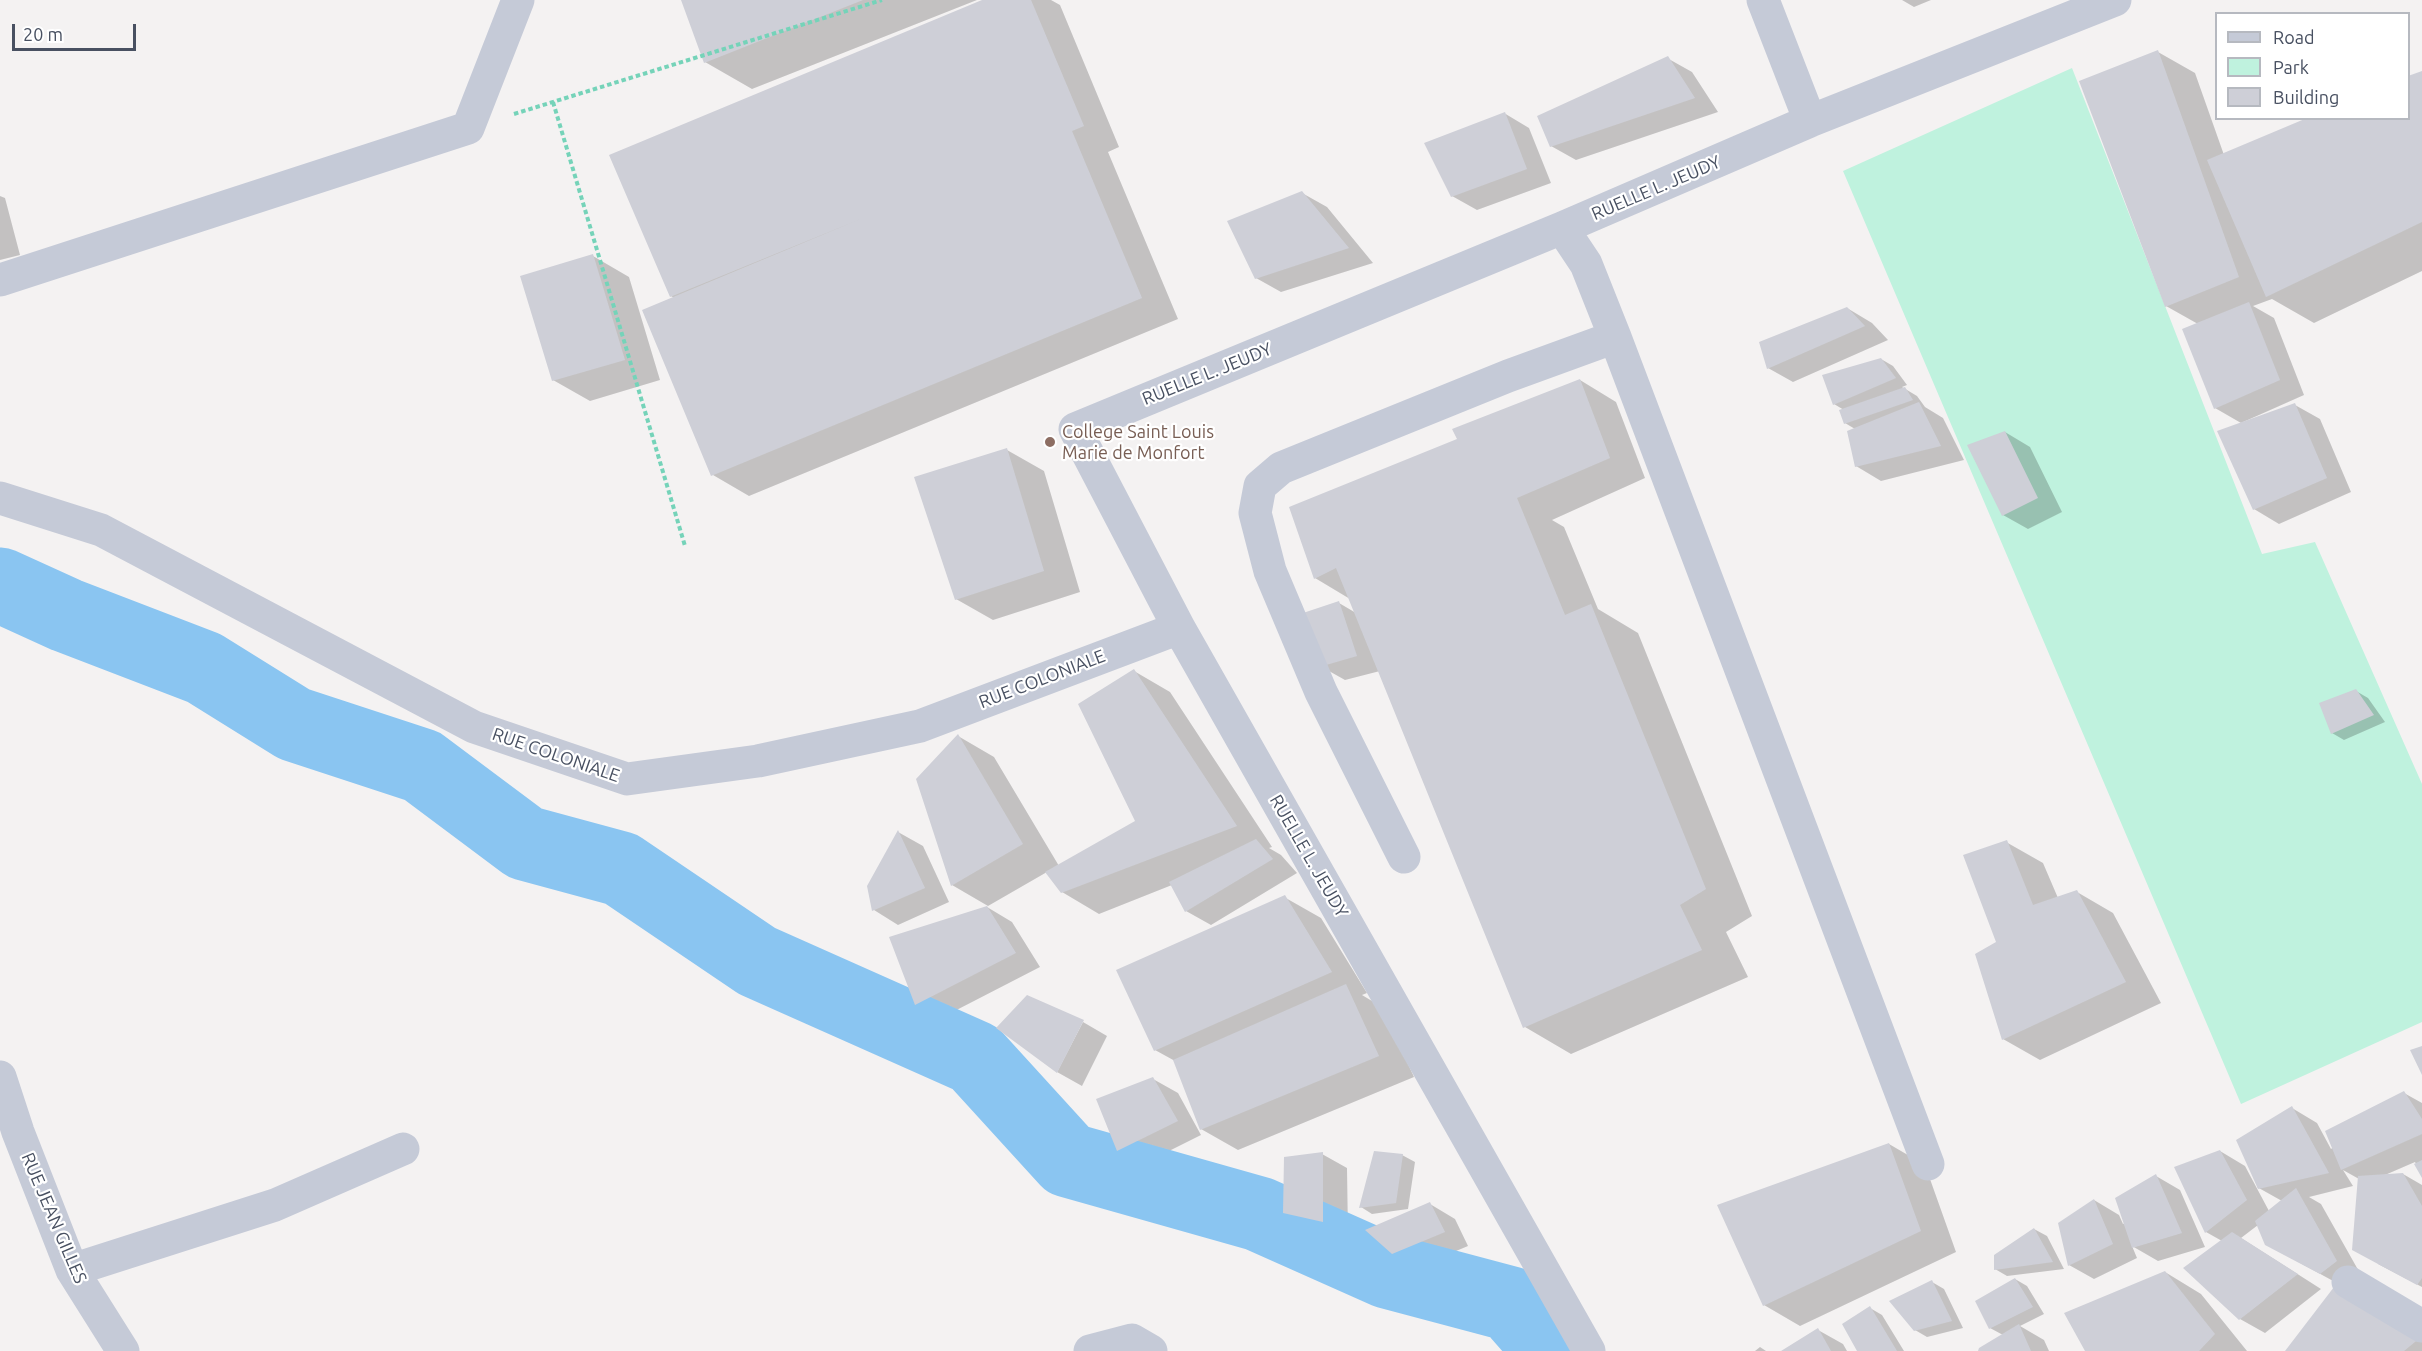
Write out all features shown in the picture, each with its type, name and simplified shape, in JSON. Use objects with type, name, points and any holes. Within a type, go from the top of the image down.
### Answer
[{"type":"street","points":[[0,280],[468,128],[518,0]]},
{"type":"street","points":[[1763,0],[1810,121]]},
{"type":"street","name":"RUELLE L. JEUDY","points":[[1589,1351],[1179,628],[1075,429],[1562,228],[1810,121],[2115,0]]},
{"type":"street","points":[[1562,228],[1586,264],[1615,337],[1928,1164]]},
{"type":"street","points":[[1404,857],[1321,692],[1270,571],[1255,513],[1260,486],[1281,468],[1508,376],[1615,337]]},
{"type":"street","name":"RUE COLONIALE","points":[[0,498],[101,530],[474,727],[627,779],[758,761],[920,726],[1179,628]]},
{"type":"street","name":"RUE JEAN GILLES","points":[[0,1077],[18,1132],[72,1270],[123,1351]]},
{"type":"street","points":[[72,1270],[275,1205],[403,1149]]},
{"type":"street","points":[[2348,1282],[2422,1326]]},
{"type":"street","points":[[1090,1351],[1132,1340],[1151,1351]]},
{"type":"path","points":[[468,128],[882,0]]},
{"type":"path","points":[[553,102],[686,546]]},
{"type":"green space","points":[[2072,68],[2262,554],[2315,542],[2422,784],[2422,1022],[2241,1104],[1843,171]]},
{"type":"building","points":[[681,0],[863,0],[704,63]]},
{"type":"building","points":[[982,0],[1031,0],[1084,126],[1072,131],[1142,298],[711,476],[642,310],[863,218],[670,297],[609,155]]},
{"type":"building","points":[[2158,50],[2239,277],[2165,307],[2079,81]]},
{"type":"building","points":[[1668,56],[1695,98],[1550,147],[1537,116]]},
{"type":"building","points":[[2422,71],[2422,222],[2266,297],[2207,160],[2302,120],[2410,120],[2410,75]]},
{"type":"building","points":[[1505,112],[1527,169],[1451,197],[1424,143]]},
{"type":"building","points":[[1302,191],[1349,248],[1255,279],[1227,221]]},
{"type":"building","points":[[593,254],[625,360],[552,381],[520,276]]},
{"type":"building","points":[[2249,302],[2280,380],[2214,409],[2182,329]]},
{"type":"building","points":[[1847,307],[1865,326],[1767,369],[1759,342]]},
{"type":"building","points":[[1881,358],[1896,378],[1833,405],[1822,375]]},
{"type":"building","points":[[1580,379],[1610,458],[1517,498],[1565,615],[1591,604],[1706,889],[1680,905],[1702,950],[1523,1028],[1336,568],[1314,579],[1289,507],[1457,439],[1452,429]]},
{"type":"building","points":[[1905,387],[1913,400],[1844,424],[1839,410]]},
{"type":"building","points":[[1919,402],[1941,446],[1855,467],[1847,431]]},
{"type":"building","points":[[2295,403],[2327,478],[2253,510],[2217,431]]},
{"type":"building","points":[[2005,431],[2038,498],[2002,516],[1967,445]]},
{"type":"building","points":[[1007,448],[1044,571],[955,600],[914,477]]},
{"type":"building","points":[[1339,601],[1357,656],[1319,667],[1300,614]]},
{"type":"building","points":[[1134,669],[1237,826],[1061,893],[1045,872],[1135,821],[1078,704]]},
{"type":"building","points":[[2356,689],[2374,715],[2331,734],[2319,703]]},
{"type":"building","points":[[958,734],[1023,844],[951,886],[916,779]]},
{"type":"building","points":[[898,830],[925,888],[872,911],[867,886]]},
{"type":"building","points":[[1256,839],[1273,859],[1185,912],[1169,882]]},
{"type":"building","points":[[2007,840],[2033,905],[2077,890],[2126,982],[2002,1040],[1975,954],[1996,942],[1963,855]]},
{"type":"building","points":[[1285,895],[1332,972],[1154,1051],[1116,970]]},
{"type":"building","points":[[987,906],[1016,953],[915,1005],[889,937]]},
{"type":"building","points":[[1346,984],[1379,1056],[1200,1130],[1173,1060]]},
{"type":"building","points":[[1027,995],[1084,1020],[1057,1073],[996,1028]]},
{"type":"building","points":[[2422,1046],[2422,1075],[2410,1050]]},
{"type":"building","points":[[1153,1077],[1178,1121],[1117,1151],[1096,1099]]},
{"type":"building","points":[[2404,1091],[2422,1119],[2422,1134],[2341,1170],[2325,1131]]},
{"type":"building","points":[[2292,1106],[2329,1173],[2258,1189],[2236,1140]]},
{"type":"building","points":[[1889,1143],[1921,1231],[1763,1306],[1717,1205]]},
{"type":"building","points":[[2220,1150],[2247,1200],[2205,1233],[2174,1167]]},
{"type":"building","points":[[1374,1151],[1403,1154],[1396,1203],[1359,1208]]},
{"type":"building","points":[[1323,1152],[1323,1222],[1283,1213],[1284,1157]]},
{"type":"building","points":[[2422,1160],[2422,1178],[2414,1164]]},
{"type":"building","points":[[2403,1173],[2422,1206],[2422,1278],[2417,1285],[2352,1250],[2358,1176]]},
{"type":"building","points":[[2156,1174],[2182,1233],[2132,1248],[2115,1198]]},
{"type":"building","points":[[2296,1188],[2337,1261],[2320,1274],[2265,1245],[2255,1221]]},
{"type":"building","points":[[2094,1199],[2113,1244],[2068,1266],[2058,1223]]},
{"type":"building","points":[[1430,1202],[1445,1232],[1392,1254],[1365,1230]]},
{"type":"building","points":[[2034,1228],[2053,1262],[1994,1270],[1994,1255]]},
{"type":"building","points":[[2232,1232],[2298,1274],[2239,1320],[2183,1268]]},
{"type":"building","points":[[2165,1271],[2215,1334],[2199,1351],[2085,1351],[2064,1313]]},
{"type":"building","points":[[2015,1278],[2033,1307],[1989,1329],[1975,1301]]},
{"type":"building","points":[[1932,1280],[1952,1321],[1914,1331],[1889,1301]]},
{"type":"building","points":[[2334,1287],[2421,1337],[2404,1351],[2285,1351]]},
{"type":"building","points":[[1870,1306],[1897,1351],[1857,1351],[1842,1324]]},
{"type":"building","points":[[2019,1324],[2031,1351],[1978,1351],[1979,1348]]},
{"type":"building","points":[[1818,1328],[1831,1351],[1781,1351]]},
{"type":"waterway","points":[[0,585],[66,615],[204,668],[294,724],[422,766],[525,843],[621,869],[757,961],[975,1058],[1068,1160],[1259,1214],[1387,1271],[1511,1304],[1552,1351]]},
{"type":"place","name":"College Saint Louis Marie de Monfort","points":[[1050,442]]}]
